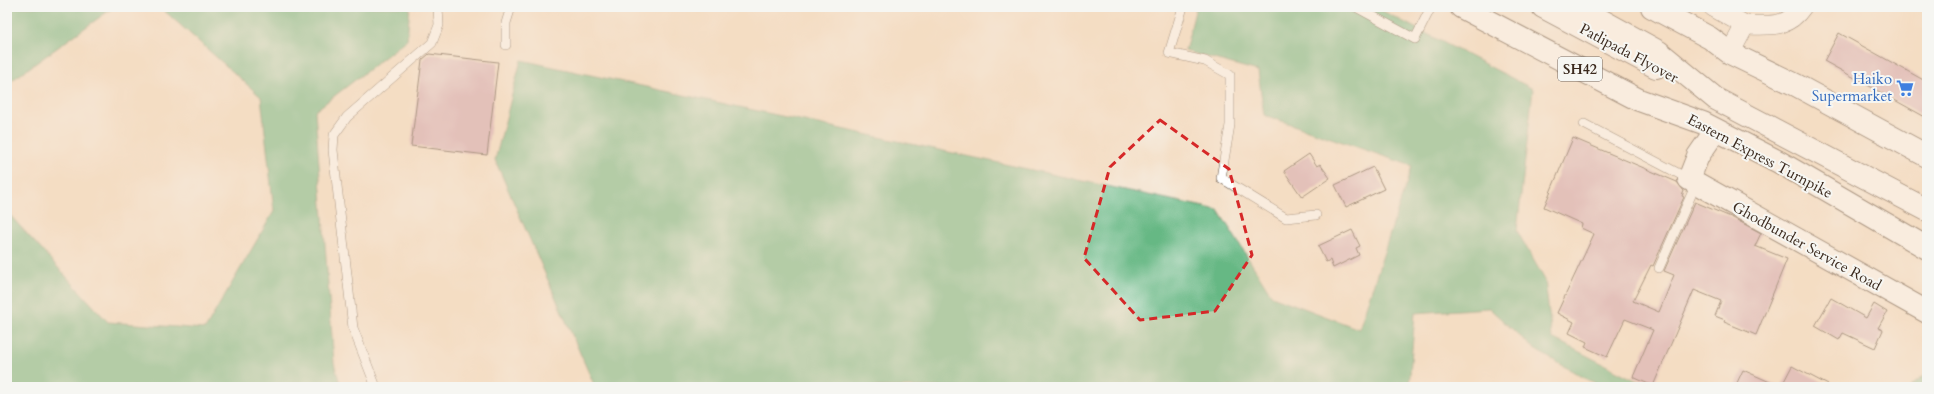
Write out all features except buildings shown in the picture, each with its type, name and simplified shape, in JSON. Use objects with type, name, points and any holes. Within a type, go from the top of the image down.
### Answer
[{"type":"main road","name":"Eastern Express Turnpike","points":[[1461,7],[1639,100],[1710,126],[1779,162],[1927,248]]},
{"type":"main road","name":"Patlipada Flyover","points":[[1490,7],[1710,126]]},
{"type":"main road","name":"Patlipada Flyover","points":[[1543,7],[1716,99]]},
{"type":"main road","name":"Eastern Express Turnpike","points":[[1577,7],[1659,52],[1716,99],[1927,210]]},
{"type":"main road","points":[[1652,7],[1710,38],[1730,53],[1796,85],[1927,156]]},
{"type":"main road","points":[[1692,182],[1698,156],[1710,126]]},
{"type":"main road","name":"Ghodbunder Service Road","points":[[1692,182],[1927,312]]},
{"type":"street","points":[[1713,7],[1745,25],[1779,26],[1797,14],[1802,7]]},
{"type":"street","points":[[1730,53],[1745,25]]},
{"type":"lane","points":[[376,387],[353,328],[333,150],[334,135],[347,117],[432,43],[439,25],[438,7]]},
{"type":"lane","points":[[506,45],[506,23],[511,7]]},
{"type":"lane","points":[[1183,7],[1169,53],[1205,61],[1230,75],[1230,125],[1221,178],[1286,218],[1316,215]]},
{"type":"lane","points":[[1356,7],[1414,39],[1431,7]]},
{"type":"lane","name":"Ghodbunder Service Road","points":[[1584,124],[1692,182]]},
{"type":"lane","points":[[1659,268],[1692,182]]},
{"type":"highlighted area","points":[[1160,120],[1229,169],[1252,255],[1215,311],[1140,320],[1084,258],[1110,167]]},
{"type":"green space","points":[[7,7],[114,7],[11,81],[7,97]]},
{"type":"green space","points":[[160,7],[410,7],[407,40],[315,111],[334,363],[341,387],[7,387],[7,212],[108,322],[205,329],[274,211],[261,97]]},
{"type":"green space","points":[[1196,7],[1375,7],[1533,89],[1517,231],[1545,280],[1552,338],[1649,387],[1607,387],[1588,380],[1534,349],[1489,308],[1415,313],[1409,387],[595,387],[495,160],[521,60],[1218,210],[1272,296],[1359,329],[1412,166],[1264,115],[1258,71],[1185,51]]},
{"type":"green space","points":[[1927,374],[1927,387],[1910,387]]},
{"type":"place","name":"Haiko Supermarket","points":[[1905,88]]}]
